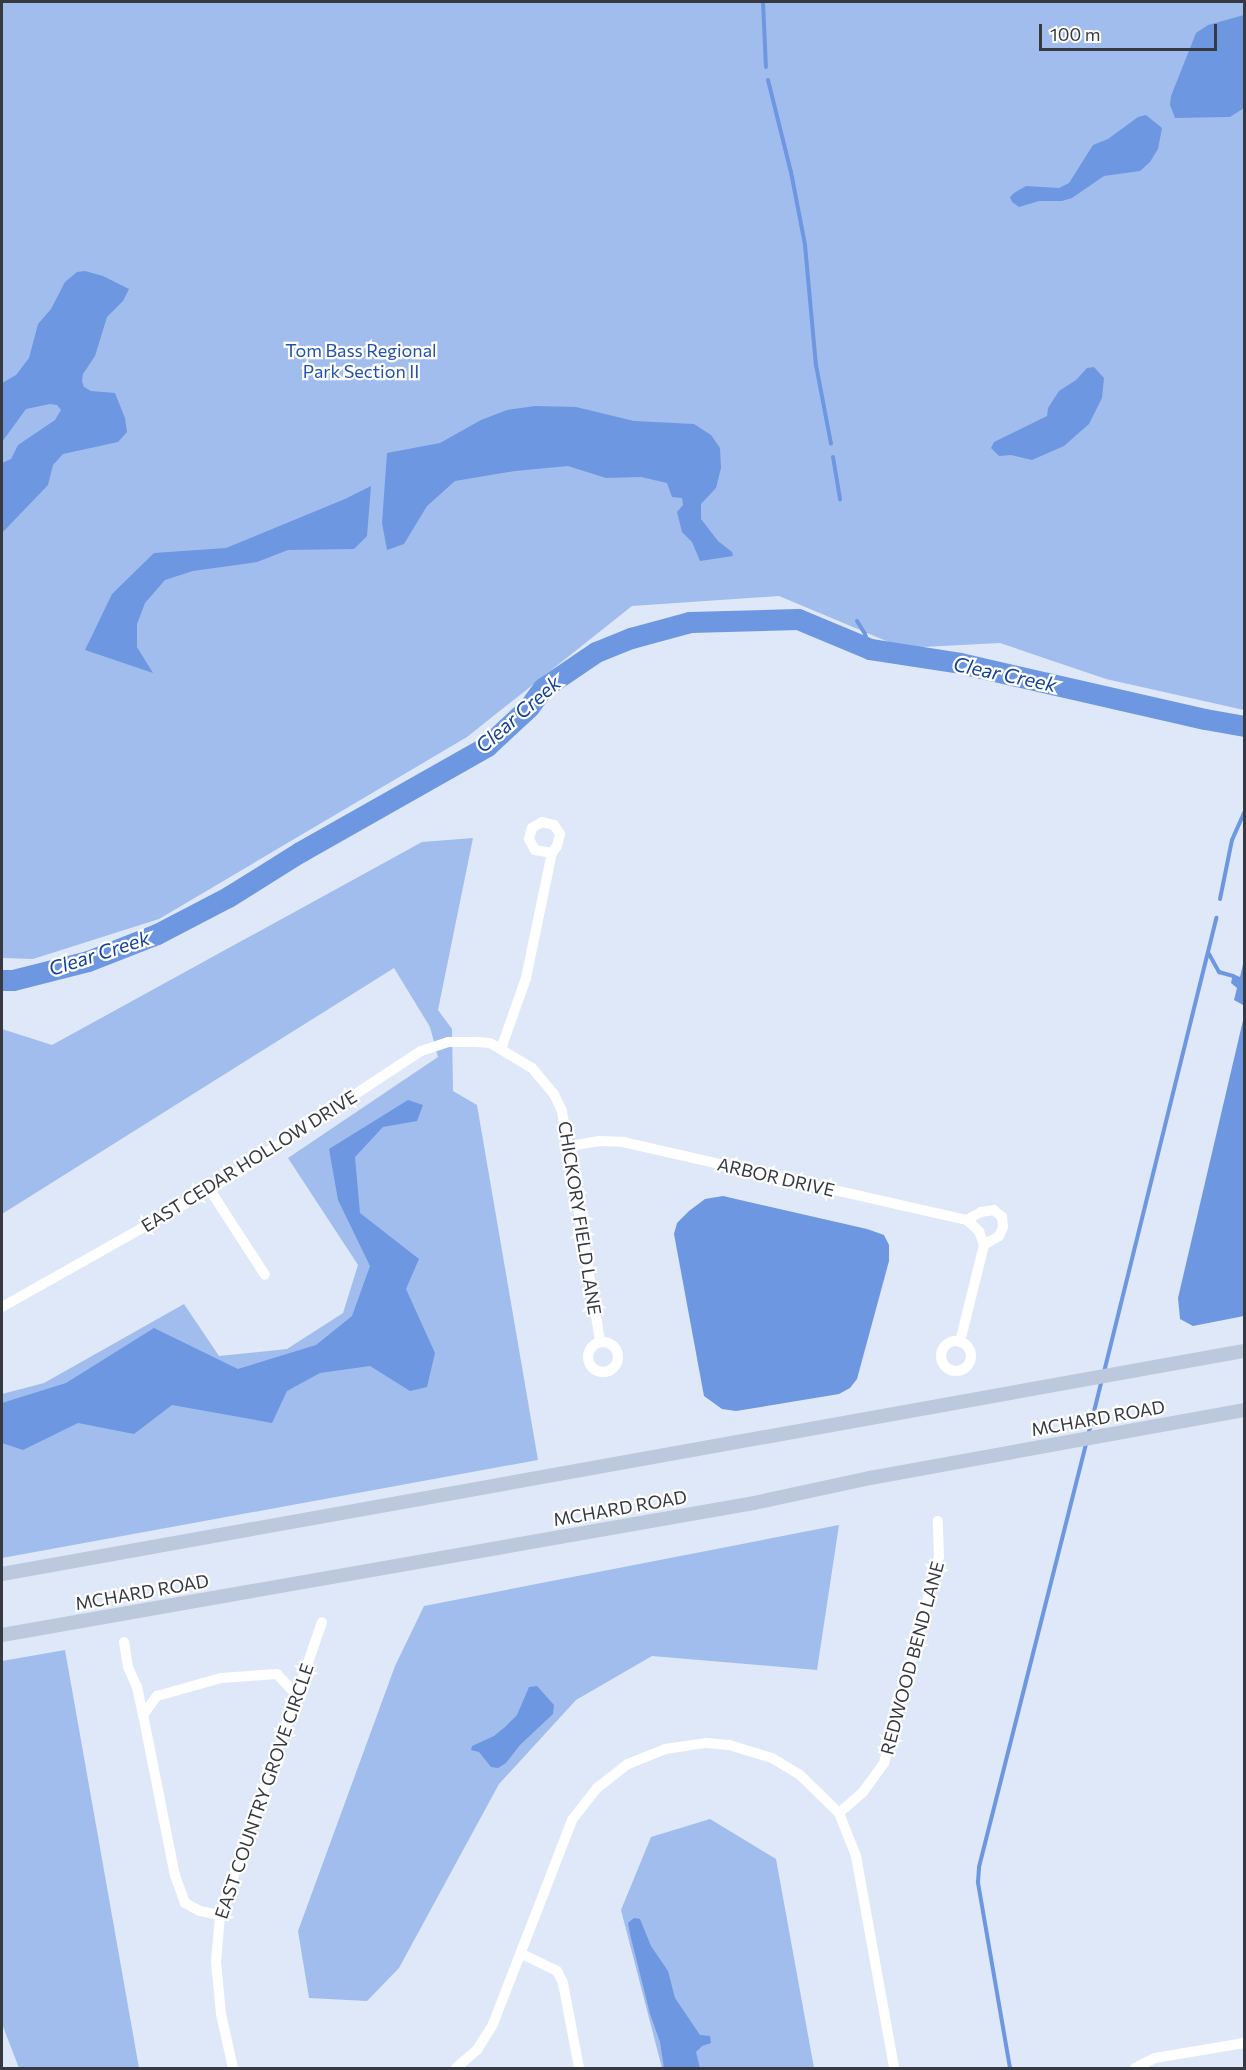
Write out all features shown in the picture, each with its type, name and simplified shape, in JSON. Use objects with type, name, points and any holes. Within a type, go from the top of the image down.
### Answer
[{"type":"main road","points":[[2,1574],[1245,1351]]},
{"type":"main road","name":"MCHARD ROAD","points":[[2,1635],[754,1503],[1053,1444],[1245,1410]]},
{"type":"street","points":[[501,1049],[526,978],[552,853]]},
{"type":"street","name":"EAST CEDAR HOLLOW DRIVE","points":[[2,1307],[210,1190],[421,1051],[455,1042],[490,1043],[501,1049]]},
{"type":"street","name":"CHICKORY FIELD LANE","points":[[501,1049],[532,1068],[554,1094],[562,1111],[600,1341]]},
{"type":"street","name":"ARBOR DRIVE","points":[[569,1146],[599,1141],[623,1142],[967,1220],[979,1231],[984,1245]]},
{"type":"street","points":[[210,1190],[265,1275]]},
{"type":"street","points":[[960,1342],[984,1245],[999,1236],[1003,1227],[1002,1217],[994,1210],[981,1212],[967,1220]]},
{"type":"street","name":"REDWOOD BEND LANE","points":[[838,1813],[863,1792],[876,1776],[888,1752],[939,1557],[938,1521]]},
{"type":"street","name":"EAST COUNTRY GROVE CIRCLE","points":[[232,2068],[220,2014],[216,1962],[220,1915],[295,1693],[322,1622]]},
{"type":"street","points":[[124,1642],[128,1667],[137,1687],[175,1876],[184,1903],[200,1911],[220,1915]]},
{"type":"street","points":[[143,1715],[157,1696],[221,1678],[277,1674],[295,1693]]},
{"type":"street","points":[[456,2068],[477,2050],[493,2024],[572,1820],[610,1776],[644,1757],[665,1749],[705,1743],[752,1750],[772,1758],[799,1774],[838,1813],[856,1856],[894,2068]]},
{"type":"street","points":[[522,1954],[557,1971],[563,1983],[579,2068]]},
{"type":"street","points":[[1136,2067],[1155,2058],[1245,2043]]},
{"type":"green space","name":"Tom Bass Regional Park Section II","points":[[2,2],[1244,2],[1244,710],[1106,679],[1000,643],[903,648],[779,596],[632,606],[467,737],[159,919],[33,959],[2,958]]},
{"type":"green space","points":[[473,838],[438,1010],[452,1029],[453,1091],[477,1105],[538,1460],[2,1558],[2,1394],[44,1383],[184,1304],[219,1356],[287,1349],[343,1313],[358,1265],[288,1158],[438,1057],[430,1027],[394,968],[2,1214],[2,1029],[52,1045],[422,842]]},
{"type":"green space","points":[[839,1525],[817,1670],[652,1656],[576,1700],[499,1784],[399,1968],[367,2001],[309,1998],[298,1931],[395,1666],[424,1606]]},
{"type":"green space","points":[[65,1650],[139,2068],[19,2068],[2,2024],[2,1661]]},
{"type":"green space","points":[[710,1819],[776,1859],[814,2068],[662,2068],[621,1910],[651,1837]]},
{"type":"shaded area","points":[[1244,15],[1244,108],[1230,117],[1175,118],[1170,105],[1171,96],[1196,33],[1208,25]]},
{"type":"shaded area","points":[[1146,115],[1162,128],[1158,149],[1150,162],[1140,171],[1104,176],[1072,198],[1062,201],[1039,201],[1019,207],[1012,202],[1010,197],[1026,186],[1059,188],[1069,183],[1093,145],[1108,139],[1138,117]]},
{"type":"shaded area","points":[[85,271],[103,276],[129,289],[123,301],[107,317],[95,356],[83,374],[82,381],[84,387],[91,391],[115,393],[125,418],[127,432],[118,442],[63,454],[53,465],[48,485],[2,533],[2,463],[11,459],[18,445],[55,420],[61,410],[57,405],[50,404],[26,409],[2,442],[2,383],[16,375],[29,358],[38,324],[51,309],[65,282],[77,272]]},
{"type":"shaded area","points":[[1094,367],[1104,378],[1102,398],[1089,424],[1064,446],[1032,460],[1011,455],[999,456],[991,448],[994,442],[1047,416],[1048,408],[1059,391],[1076,380],[1087,368]]},
{"type":"shaded area","points":[[535,406],[576,407],[634,421],[694,424],[711,435],[720,448],[721,468],[716,488],[701,504],[701,519],[718,541],[732,552],[733,556],[700,561],[692,542],[682,532],[677,512],[683,505],[682,498],[672,497],[667,483],[641,477],[606,478],[568,466],[515,471],[455,481],[427,506],[404,544],[387,550],[382,523],[387,453],[440,443],[481,420],[507,410]]},
{"type":"shaded area","points":[[371,486],[367,536],[354,549],[288,550],[257,562],[193,571],[165,580],[145,603],[137,624],[137,647],[153,673],[85,650],[112,594],[154,553],[226,548]]},
{"type":"shaded area","points":[[1243,964],[1244,1016],[1243,1005],[1234,1000],[1237,988],[1231,983],[1233,974],[1240,977]]},
{"type":"shaded area","points":[[1244,1016],[1244,1316],[1193,1326],[1180,1319],[1178,1298]]},
{"type":"shaded area","points":[[408,1100],[423,1105],[417,1121],[383,1127],[355,1157],[360,1213],[419,1259],[406,1289],[435,1353],[427,1387],[410,1391],[370,1366],[320,1373],[287,1391],[272,1423],[172,1405],[134,1434],[78,1423],[23,1450],[2,1443],[2,1403],[66,1383],[154,1328],[238,1369],[316,1345],[352,1316],[370,1266],[338,1200],[329,1149]]},
{"type":"shaded area","points":[[723,1196],[867,1229],[884,1235],[889,1245],[889,1261],[857,1379],[850,1388],[839,1394],[736,1411],[722,1409],[704,1396],[674,1234],[677,1223],[689,1211],[705,1199]]},
{"type":"shaded area","points":[[537,1686],[554,1705],[553,1714],[520,1745],[506,1763],[498,1768],[491,1767],[479,1752],[471,1750],[472,1746],[494,1736],[505,1727],[517,1715],[529,1687]]},
{"type":"shaded area","points":[[634,1918],[640,1919],[651,1946],[668,1971],[675,1998],[700,2035],[710,2036],[711,2043],[702,2046],[696,2052],[700,2068],[664,2068],[660,2042],[650,2014],[630,1934],[628,1923]]},
{"type":"waterway","points":[[763,2],[766,67]]},
{"type":"waterway","points":[[768,80],[791,172],[805,245],[816,365],[831,444]]},
{"type":"waterway","points":[[833,457],[840,499]]},
{"type":"waterway","name":"Clear Creek","points":[[2,980],[13,980],[88,961],[157,934],[228,897],[300,852],[487,746],[529,707],[543,688],[596,652],[631,638],[690,622],[798,619],[870,649],[960,663],[1244,726]]},
{"type":"waterway","points":[[857,621],[870,649]]},
{"type":"waterway","points":[[1220,899],[1232,840],[1244,813]]},
{"type":"waterway","points":[[1104,1372],[1216,918]]},
{"type":"waterway","points":[[1209,954],[1219,972],[1233,976]]},
{"type":"waterway","points":[[1088,1436],[1102,1379]]},
{"type":"waterway","points":[[1010,2068],[978,1882],[979,1867],[1086,1443]]}]
